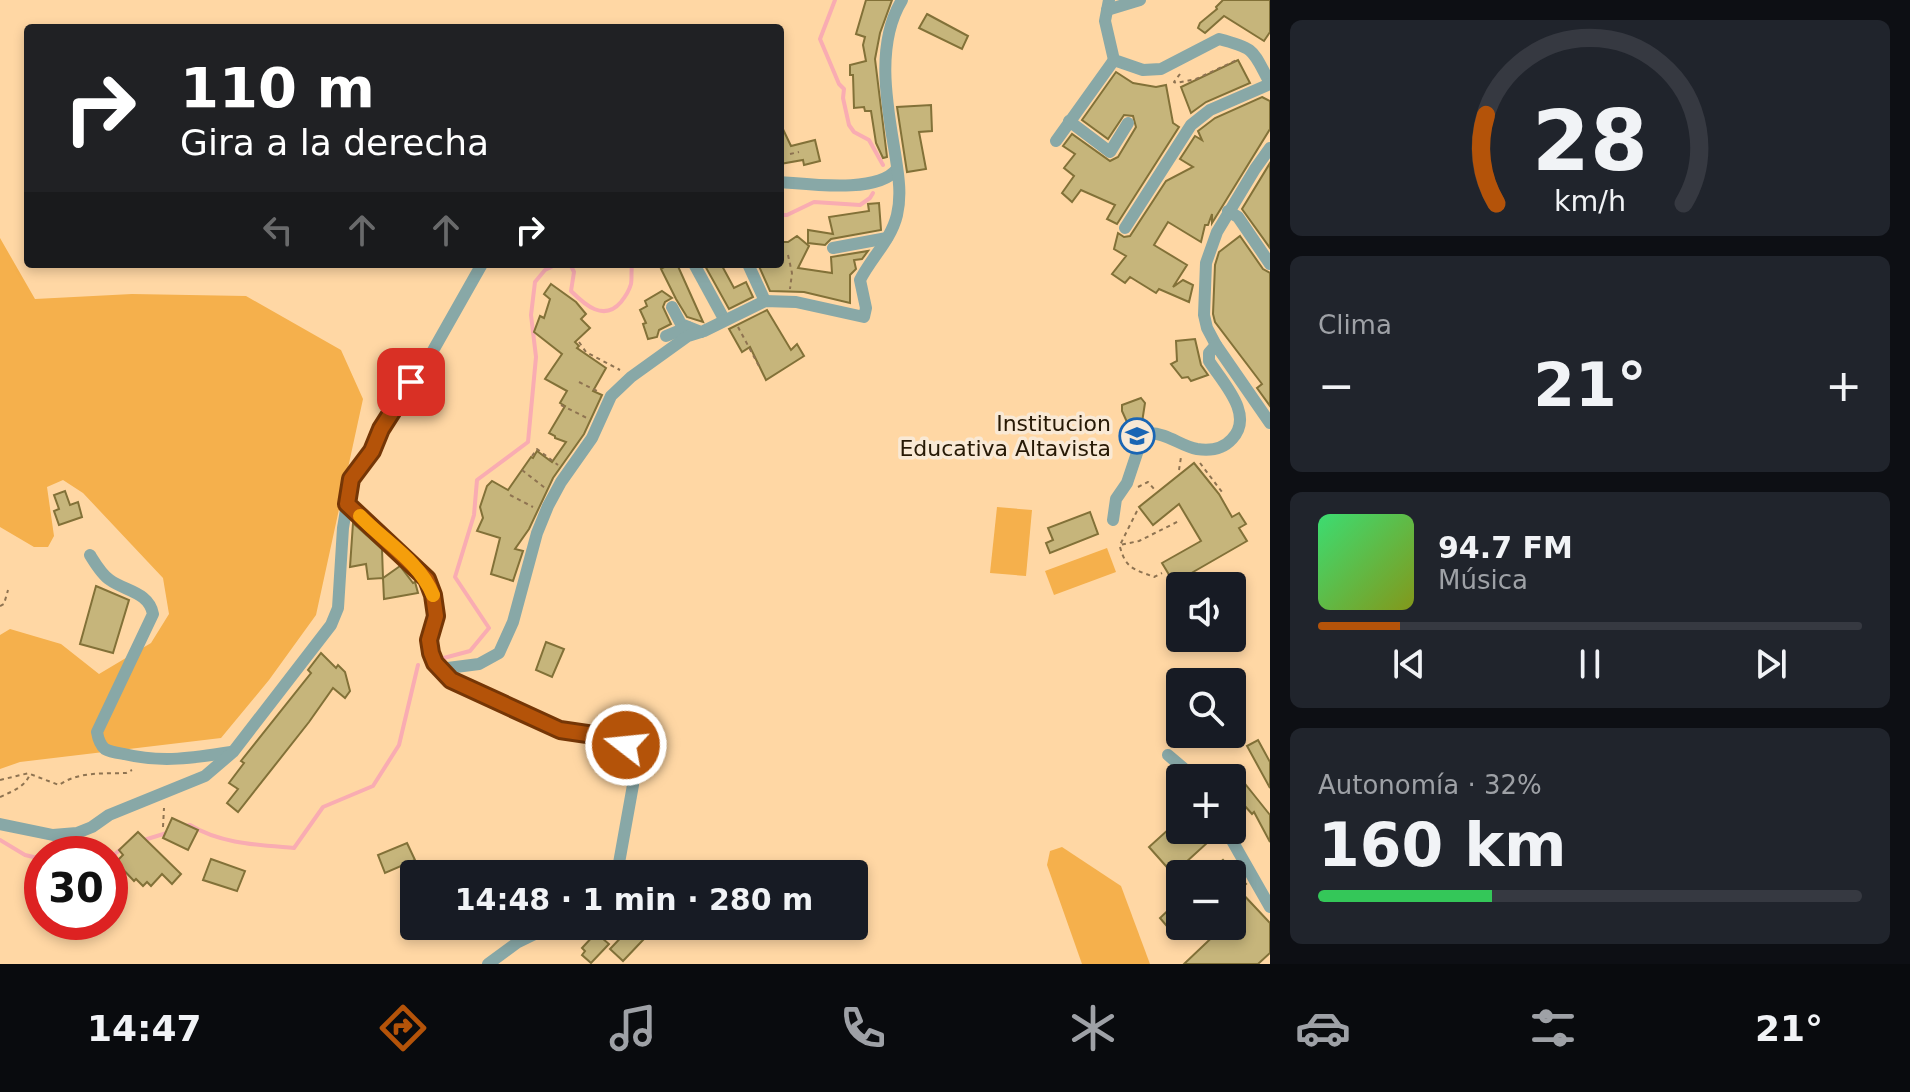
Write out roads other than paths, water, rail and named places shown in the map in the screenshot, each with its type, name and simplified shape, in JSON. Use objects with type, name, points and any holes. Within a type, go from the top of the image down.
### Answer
[{"type":"street","points":[[440,669],[479,664],[499,653],[513,622],[537,533],[554,494],[592,438],[611,397],[631,377],[688,336],[765,301],[796,302],[864,317],[866,308],[860,280],[897,216],[900,190],[891,129],[885,51],[902,0]]},
{"type":"street","points":[[1114,60],[1105,21],[1108,5],[1140,0]]},
{"type":"street","points":[[1114,60],[1151,71],[1161,69],[1219,39],[1255,52],[1270,83],[1210,110],[1191,125],[1125,228]]},
{"type":"street","points":[[1056,141],[1114,60]]},
{"type":"street","points":[[1069,121],[1110,152],[1128,123]]},
{"type":"street","points":[[1270,148],[1228,211],[1206,263],[1204,315],[1216,345],[1270,423]]},
{"type":"street","points":[[784,182],[830,186],[878,181],[890,177],[897,169]]},
{"type":"street","points":[[1228,211],[1238,217],[1270,264]]},
{"type":"street","points":[[833,248],[887,238]]},
{"type":"street","points":[[0,824],[53,835],[77,833],[109,815],[205,776],[233,752],[331,625],[338,608],[351,479],[372,451],[397,402],[426,363],[480,268]]},
{"type":"street","points":[[697,268],[728,317]]},
{"type":"street","points":[[750,268],[765,301]]},
{"type":"street","points":[[672,307],[681,324],[701,332]]},
{"type":"street","points":[[666,336],[688,327]]},
{"type":"street","points":[[1113,520],[1116,499],[1127,483],[1139,447],[1149,433],[1193,448],[1210,449],[1227,444],[1238,432],[1241,420],[1239,408],[1209,361],[1209,353],[1216,345]]},
{"type":"street","points":[[347,504],[427,579],[436,616],[429,640],[431,653],[451,680],[560,730],[594,735],[626,745],[634,756],[633,785],[620,860]]},
{"type":"street","points":[[90,555],[108,579],[139,594],[151,605],[153,614],[97,732],[104,748],[149,760],[184,760],[233,752]]},
{"type":"street","points":[[1168,755],[1179,764]]},
{"type":"street","points":[[1234,844],[1270,907]]},
{"type":"street","points":[[488,964],[522,940]]},
{"type":"waterway","points":[[835,0],[820,39],[844,89],[849,125],[854,132],[869,140],[883,165]]},
{"type":"waterway","points":[[784,215],[814,202],[860,205],[873,193]]},
{"type":"waterway","points":[[440,659],[470,651],[489,628],[455,577],[474,515],[477,480],[528,442],[536,357],[531,315],[535,282],[549,268]]},
{"type":"waterway","points":[[572,268],[571,291],[588,306],[601,311],[615,308],[621,302],[631,284],[632,268]]},
{"type":"waterway","points":[[185,826],[190,825],[227,840],[294,848],[323,807],[373,786],[399,745],[418,665]]},
{"type":"waterway","points":[[144,840],[170,832]]},
{"type":"waterway","points":[[0,840],[24,854]]},
{"type":"place","name":"Institucion Educativa Altavista","points":[[1137,436]]}]
